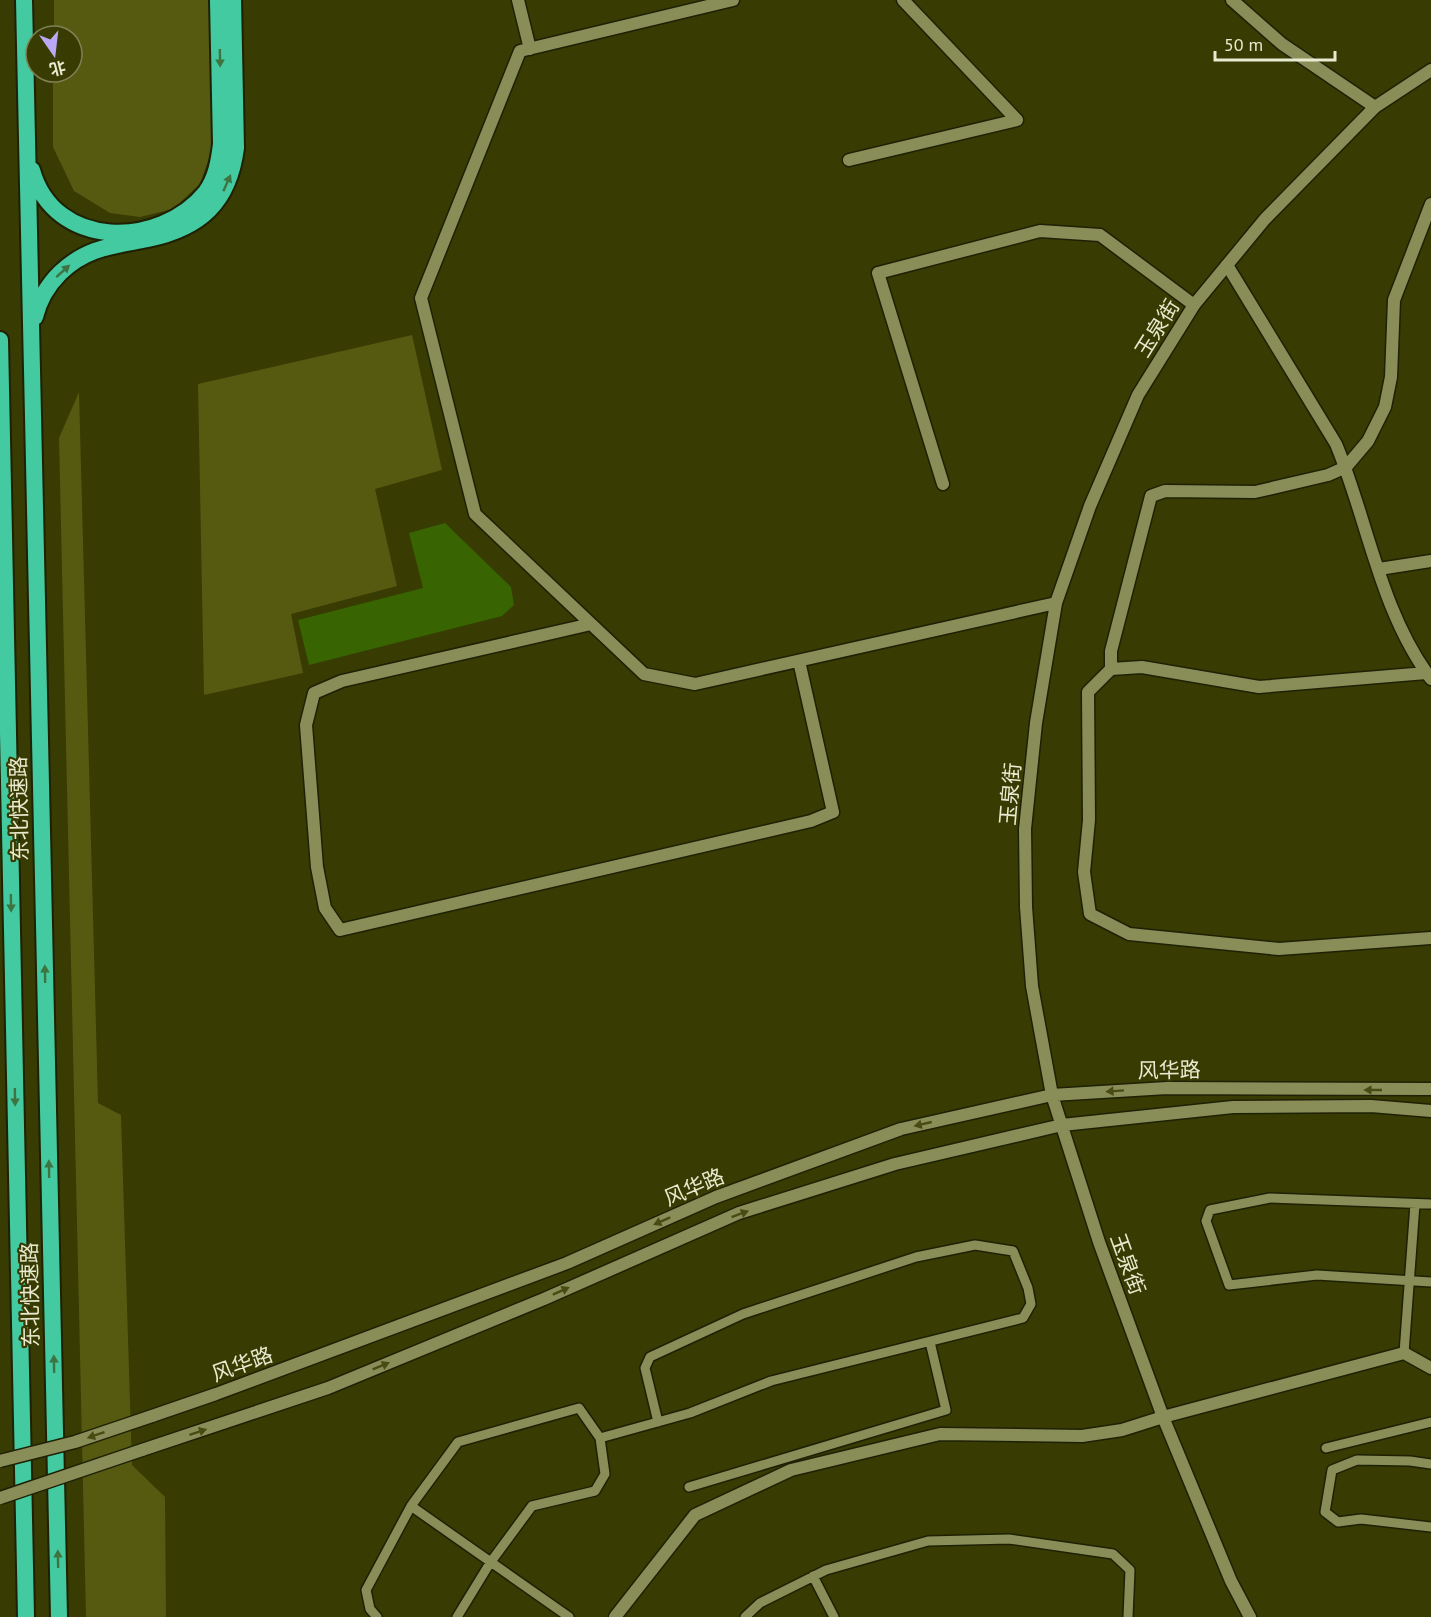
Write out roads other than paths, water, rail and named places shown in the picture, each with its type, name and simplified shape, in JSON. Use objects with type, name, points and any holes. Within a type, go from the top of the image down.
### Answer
[{"type":"highway","name":"东北快速路","points":[[24,0],[59,1617]]},
{"type":"highway","points":[[27,150],[35,182],[42,194],[52,207],[81,226],[99,232],[118,233],[160,225],[179,216],[207,190],[219,160],[221,144],[218,0]]},
{"type":"highway","points":[[31,341],[36,311],[42,296],[53,280],[82,255],[98,248],[148,239],[188,226],[218,202],[233,169],[236,148],[233,0]]},
{"type":"highway","name":"东北快速路","points":[[0,340],[26,1617]]},
{"type":"street","points":[[518,0],[530,49]]},
{"type":"street","points":[[733,0],[520,51],[421,298],[475,514],[644,674],[695,684],[1056,603]]},
{"type":"street","points":[[849,160],[1017,120],[903,0]]},
{"type":"street","points":[[1232,0],[1282,44],[1375,107]]},
{"type":"street","name":"玉泉街","points":[[1250,1617],[1231,1581],[1163,1417],[1098,1242],[1052,1095],[1032,986],[1026,907],[1025,829],[1036,723],[1056,603],[1090,506],[1138,395],[1194,305],[1265,219],[1375,107],[1431,70]]},
{"type":"street","points":[[1111,669],[1111,651],[1151,496],[1164,491],[1255,492],[1328,475],[1346,467],[1368,441],[1385,408],[1391,377],[1394,300],[1431,204]]},
{"type":"street","points":[[943,484],[878,273],[1040,231],[1100,235],[1194,305]]},
{"type":"street","points":[[1227,265],[1336,444],[1346,467],[1394,613],[1428,676],[1259,687],[1142,667],[1111,669],[1088,692],[1089,820],[1083,872],[1090,914],[1129,934],[1279,949],[1431,938]]},
{"type":"street","points":[[1379,569],[1431,561]]},
{"type":"street","points":[[591,624],[342,681],[314,693],[306,725],[317,867],[325,908],[340,930],[811,821],[833,812],[799,661]]},
{"type":"street","name":"风华路","points":[[0,1461],[75,1442],[216,1394],[567,1263],[716,1197],[901,1129],[1052,1095],[1167,1088],[1431,1089]]},
{"type":"street","points":[[0,1498],[328,1388],[544,1299],[739,1214],[895,1164],[1062,1125],[1233,1107],[1371,1106],[1431,1111]]},
{"type":"street","points":[[615,1617],[695,1515],[791,1470],[940,1434],[1082,1436],[1122,1430],[1404,1353],[1431,1368]]},
{"type":"lane","points":[[1431,1204],[1270,1198],[1210,1210],[1206,1221],[1229,1286],[1317,1275],[1431,1282]]},
{"type":"lane","points":[[1404,1353],[1415,1204]]},
{"type":"lane","points":[[600,1438],[658,1422],[690,1413],[771,1381],[1023,1318],[1031,1304],[1028,1288],[1013,1251],[975,1245],[916,1257],[742,1314],[650,1357],[645,1368],[658,1422]]},
{"type":"lane","points":[[689,1487],[946,1410],[930,1342]]},
{"type":"lane","points":[[377,1617],[370,1610],[366,1590],[411,1506],[458,1442],[579,1408],[600,1438],[605,1474],[595,1491],[532,1506],[490,1563],[457,1617]]},
{"type":"lane","points":[[1326,1448],[1431,1422]]},
{"type":"lane","points":[[1431,1464],[1410,1461],[1357,1461],[1332,1470],[1325,1512],[1338,1522],[1361,1519],[1431,1527]]},
{"type":"lane","points":[[411,1506],[569,1617]]},
{"type":"lane","points":[[745,1617],[760,1603],[826,1570],[928,1541],[1009,1539],[1113,1554],[1130,1570],[1128,1617]]},
{"type":"lane","points":[[813,1576],[834,1617]]}]
